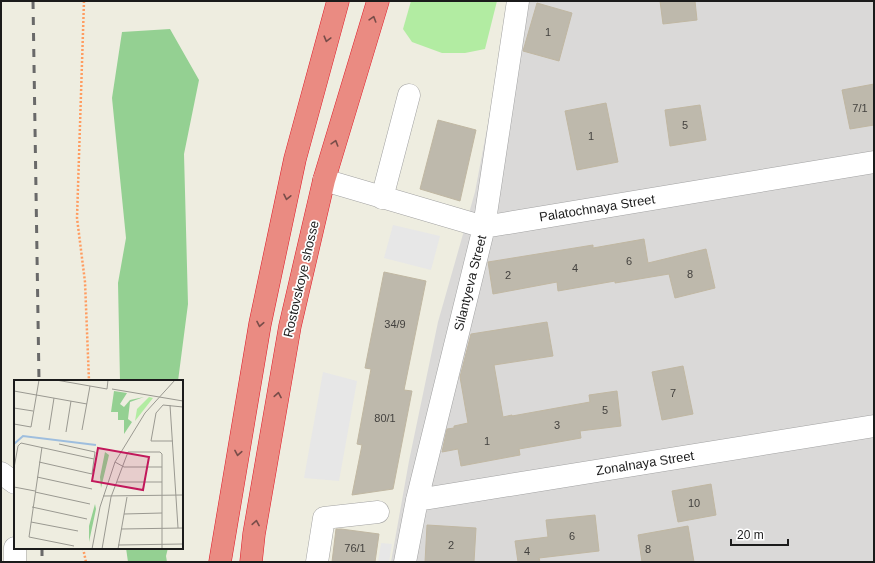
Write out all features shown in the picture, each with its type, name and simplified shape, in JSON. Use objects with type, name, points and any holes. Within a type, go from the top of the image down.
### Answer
[{"type":"highway","points":[[220,562],[266,294],[295,159],[338,1]]},
{"type":"highway","name":"Rostovskoye shosse","points":[[251,562],[254,534],[290,326],[324,180],[378,1]]},
{"type":"street","name":"Silantyeva Street","points":[[405,562],[417,500],[484,227],[518,1]]},
{"type":"street","points":[[382,198],[409,95]]},
{"type":"street","name":"Palatochnaya Street","points":[[324,180],[484,227],[874,162]]},
{"type":"street","name":"Zonalnaya Street","points":[[417,500],[874,426]]},
{"type":"street","points":[[1,473],[14,482]]},
{"type":"street","points":[[317,562],[324,518],[378,512]]},
{"type":"street","points":[[15,549],[15,562]]},
{"type":"path","points":[[84,1],[77,218],[85,282],[89,380]]},
{"type":"path","points":[[83,549],[86,562]]},
{"type":"shaded area","points":[[511,1],[874,1],[874,562],[391,562],[409,461],[438,322],[475,192]]},
{"type":"shaded area","points":[[393,225],[440,236],[431,270],[384,258]]},
{"type":"shaded area","points":[[323,372],[357,381],[339,481],[304,478]]},
{"type":"shaded area","points":[[381,543],[392,544],[389,562],[378,562]]},
{"type":"green space","points":[[411,1],[497,1],[485,49],[465,53],[442,53],[412,42],[403,29]]},
{"type":"green space","points":[[170,29],[199,80],[184,154],[188,304],[178,380],[120,380],[118,283],[126,238],[112,98],[122,32]]},
{"type":"green space","points":[[126,549],[168,549],[166,556],[167,562],[128,562]]},
{"type":"building","points":[[660,1],[695,1],[697,20],[663,24]]},
{"type":"building","points":[[537,3],[572,13],[559,61],[523,51]]},
{"type":"building","points":[[874,84],[874,125],[850,129],[842,90]]},
{"type":"building","points":[[606,103],[618,162],[577,170],[565,111]]},
{"type":"building","points":[[700,105],[706,140],[670,146],[665,110]]},
{"type":"building","points":[[438,120],[476,130],[460,201],[420,189]]},
{"type":"building","points":[[644,239],[648,263],[706,249],[715,288],[675,298],[669,274],[615,283],[615,281],[558,291],[557,282],[493,294],[488,262],[593,245],[593,248]]},
{"type":"building","points":[[384,272],[426,281],[404,390],[412,391],[393,489],[352,495],[362,445],[357,444],[371,369],[365,368]]},
{"type":"building","points":[[547,322],[553,356],[494,365],[503,417],[590,402],[589,395],[617,391],[621,426],[580,431],[581,438],[519,449],[520,455],[461,466],[458,449],[442,452],[447,429],[468,423],[460,377],[471,334]]},
{"type":"building","points":[[683,366],[693,414],[662,420],[652,372]]},
{"type":"building","points":[[711,484],[716,515],[678,522],[672,491]]},
{"type":"building","points":[[595,515],[599,551],[539,558],[540,562],[518,562],[515,541],[548,537],[546,520]]},
{"type":"building","points":[[427,525],[476,528],[474,562],[425,562]]},
{"type":"building","points":[[688,526],[694,562],[642,562],[638,535]]},
{"type":"building","points":[[336,529],[379,534],[375,562],[332,562]]},
{"type":"railway","points":[[33,1],[39,380]]},
{"type":"railway","points":[[42,549],[42,562]]}]
